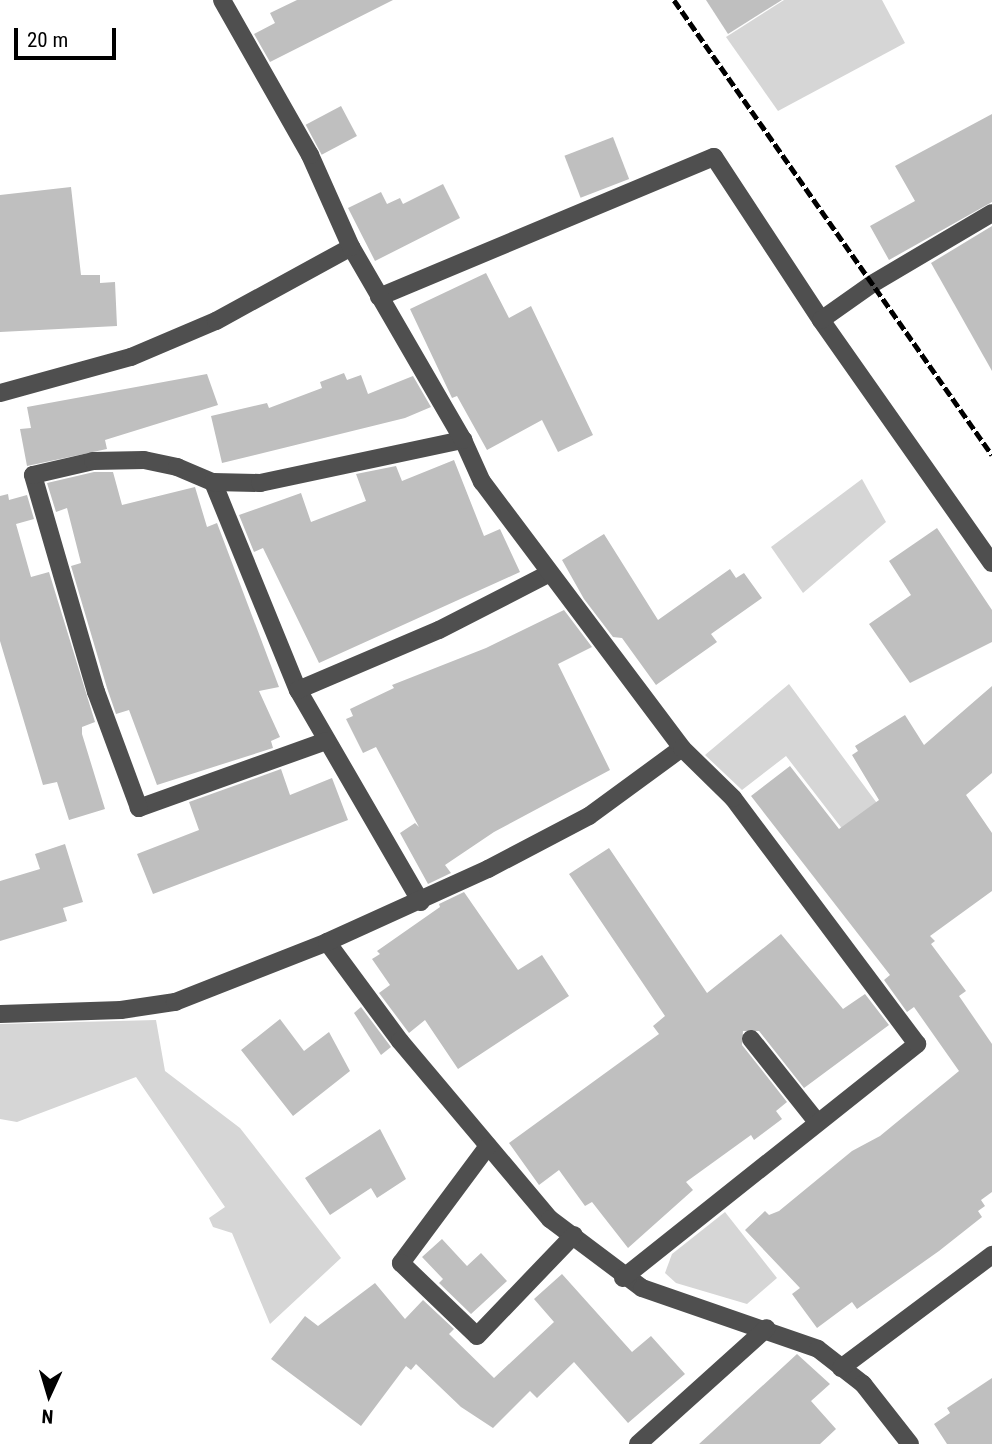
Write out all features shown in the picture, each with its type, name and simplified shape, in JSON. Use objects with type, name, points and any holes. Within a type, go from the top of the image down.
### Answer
[{"type":"street","points":[[222,0],[310,155],[351,247],[463,440],[482,482],[548,574],[682,748],[733,799],[917,1044],[623,1278]]},
{"type":"street","points":[[379,297],[714,157],[821,320],[992,563]]},
{"type":"street","points":[[821,320],[872,284],[992,213]]},
{"type":"street","points":[[0,393],[131,357],[216,321],[351,247]]},
{"type":"street","points":[[326,740],[139,808],[96,692],[33,475],[93,461],[144,460],[177,467],[213,482],[260,483],[463,440]]},
{"type":"street","points":[[213,482],[298,690],[421,902]]},
{"type":"street","points":[[298,690],[439,630],[548,574]]},
{"type":"street","points":[[0,1014],[121,1010],[176,1002],[421,902],[589,816],[682,748]]},
{"type":"street","points":[[327,942],[400,1041],[550,1219],[574,1235],[623,1278],[660,1296],[767,1328],[818,1349],[863,1384],[910,1444]]},
{"type":"street","points":[[751,1039],[817,1122]]},
{"type":"street","points":[[488,1146],[401,1263],[477,1336],[574,1235]]},
{"type":"street","points":[[841,1368],[992,1255]]},
{"type":"street","points":[[638,1444],[767,1328]]},
{"type":"shaded area","points":[[784,0],[882,0],[905,43],[778,111],[726,37]]},
{"type":"shaded area","points":[[862,479],[886,522],[803,593],[771,547]]},
{"type":"shaded area","points":[[789,684],[913,852],[881,879],[786,756],[742,790],[705,755]]},
{"type":"shaded area","points":[[156,1020],[165,1071],[240,1128],[341,1258],[270,1324],[232,1233],[213,1227],[209,1218],[225,1207],[136,1077],[17,1122],[0,1119],[0,1024]]},
{"type":"shaded area","points":[[725,1212],[777,1278],[747,1304],[676,1283],[665,1273],[672,1254]]},
{"type":"building","points":[[297,0],[393,0],[270,62],[254,34],[275,23],[270,13]]},
{"type":"building","points":[[706,0],[782,0],[728,34]]},
{"type":"building","points":[[341,106],[357,136],[322,155],[306,125]]},
{"type":"building","points":[[992,114],[992,202],[889,260],[870,226],[915,201],[895,166]]},
{"type":"building","points":[[613,137],[629,179],[581,198],[564,156]]},
{"type":"building","points":[[443,184],[460,218],[375,261],[348,208],[381,192],[387,204],[400,198],[403,204]]},
{"type":"building","points":[[71,187],[81,275],[100,275],[100,283],[115,282],[117,326],[0,332],[0,195]]},
{"type":"building","points":[[992,226],[992,371],[931,263]]},
{"type":"building","points":[[486,273],[509,318],[531,306],[593,435],[558,452],[542,420],[487,450],[457,396],[452,398],[410,309]]},
{"type":"building","points":[[344,373],[347,380],[361,375],[368,394],[413,376],[431,407],[405,418],[222,463],[211,416],[267,403],[269,408],[322,388],[320,382]]},
{"type":"building","points":[[207,374],[218,405],[105,440],[107,449],[27,466],[20,429],[31,428],[27,407]]},
{"type":"building","points":[[454,460],[484,536],[500,529],[520,572],[319,663],[263,548],[254,552],[239,515],[301,493],[311,522],[366,501],[356,474],[396,466],[402,481]]},
{"type":"building","points":[[94,472],[113,472],[122,505],[195,487],[207,527],[217,523],[279,687],[259,691],[280,737],[271,741],[273,748],[157,785],[129,710],[116,714],[71,566],[81,563],[67,508],[56,512],[47,483]]},
{"type":"building","points":[[8,494],[9,500],[27,495],[34,519],[16,524],[31,577],[49,572],[95,722],[82,727],[82,734],[105,809],[69,820],[57,782],[43,785],[0,641],[0,496]]},
{"type":"building","points":[[937,528],[992,610],[992,642],[910,683],[869,624],[911,595],[889,561]]},
{"type":"building","points":[[604,534],[658,620],[730,569],[736,578],[744,573],[762,598],[711,634],[717,642],[656,685],[622,638],[613,637],[584,599],[562,560]]},
{"type":"building","points":[[564,610],[592,647],[558,664],[610,770],[494,832],[445,865],[451,873],[428,884],[400,833],[415,823],[419,827],[376,747],[363,753],[346,719],[353,716],[350,709],[394,688],[392,685],[486,648]]},
{"type":"building","points":[[992,686],[992,773],[966,795],[992,833],[992,891],[930,936],[935,941],[931,944],[966,991],[959,996],[992,1044],[992,1192],[981,1200],[985,1206],[978,1211],[982,1217],[939,1251],[857,1309],[852,1302],[817,1328],[792,1294],[800,1288],[745,1230],[765,1211],[769,1215],[779,1211],[852,1151],[880,1136],[959,1071],[914,1007],[907,1012],[884,980],[890,975],[751,796],[790,766],[839,829],[879,800],[852,755],[858,751],[855,746],[905,715],[924,745]]},
{"type":"building","points":[[281,769],[290,795],[332,778],[348,820],[153,894],[137,854],[199,830],[189,802]]},
{"type":"building","points":[[65,844],[83,902],[63,908],[67,921],[0,941],[0,881],[40,869],[35,854]]},
{"type":"building","points":[[609,848],[707,993],[781,934],[843,1009],[865,994],[889,1025],[804,1088],[759,1031],[743,1031],[742,1045],[787,1102],[776,1111],[782,1119],[754,1140],[751,1135],[686,1182],[693,1190],[628,1248],[592,1202],[585,1206],[559,1170],[539,1185],[509,1143],[659,1034],[653,1026],[665,1016],[569,874]]},
{"type":"building","points":[[464,892],[518,970],[542,955],[569,996],[458,1069],[425,1020],[409,1033],[379,993],[390,985],[372,959],[380,954],[377,951],[440,907],[439,904]]},
{"type":"building","points":[[361,1007],[391,1047],[381,1055],[354,1013]]},
{"type":"building","points":[[280,1019],[304,1051],[329,1032],[350,1071],[293,1116],[241,1050]]},
{"type":"building","points":[[380,1129],[406,1179],[377,1198],[371,1188],[330,1215],[305,1178]]},
{"type":"building","points":[[442,1239],[467,1266],[481,1253],[507,1281],[471,1314],[439,1283],[443,1279],[422,1257]]},
{"type":"building","points":[[562,1274],[632,1352],[651,1336],[685,1374],[628,1423],[574,1362],[537,1398],[530,1391],[493,1428],[461,1407],[416,1364],[411,1370],[406,1366],[361,1426],[271,1359],[305,1316],[318,1326],[375,1283],[405,1319],[423,1300],[454,1329],[449,1334],[494,1378],[554,1322],[534,1299]]},
{"type":"building","points":[[797,1354],[830,1384],[811,1401],[836,1429],[820,1444],[699,1444]]},
{"type":"building","points":[[992,1378],[992,1444],[947,1444],[934,1424],[950,1413],[947,1408]]},
{"type":"railway","points":[[674,0],[992,455]]}]
